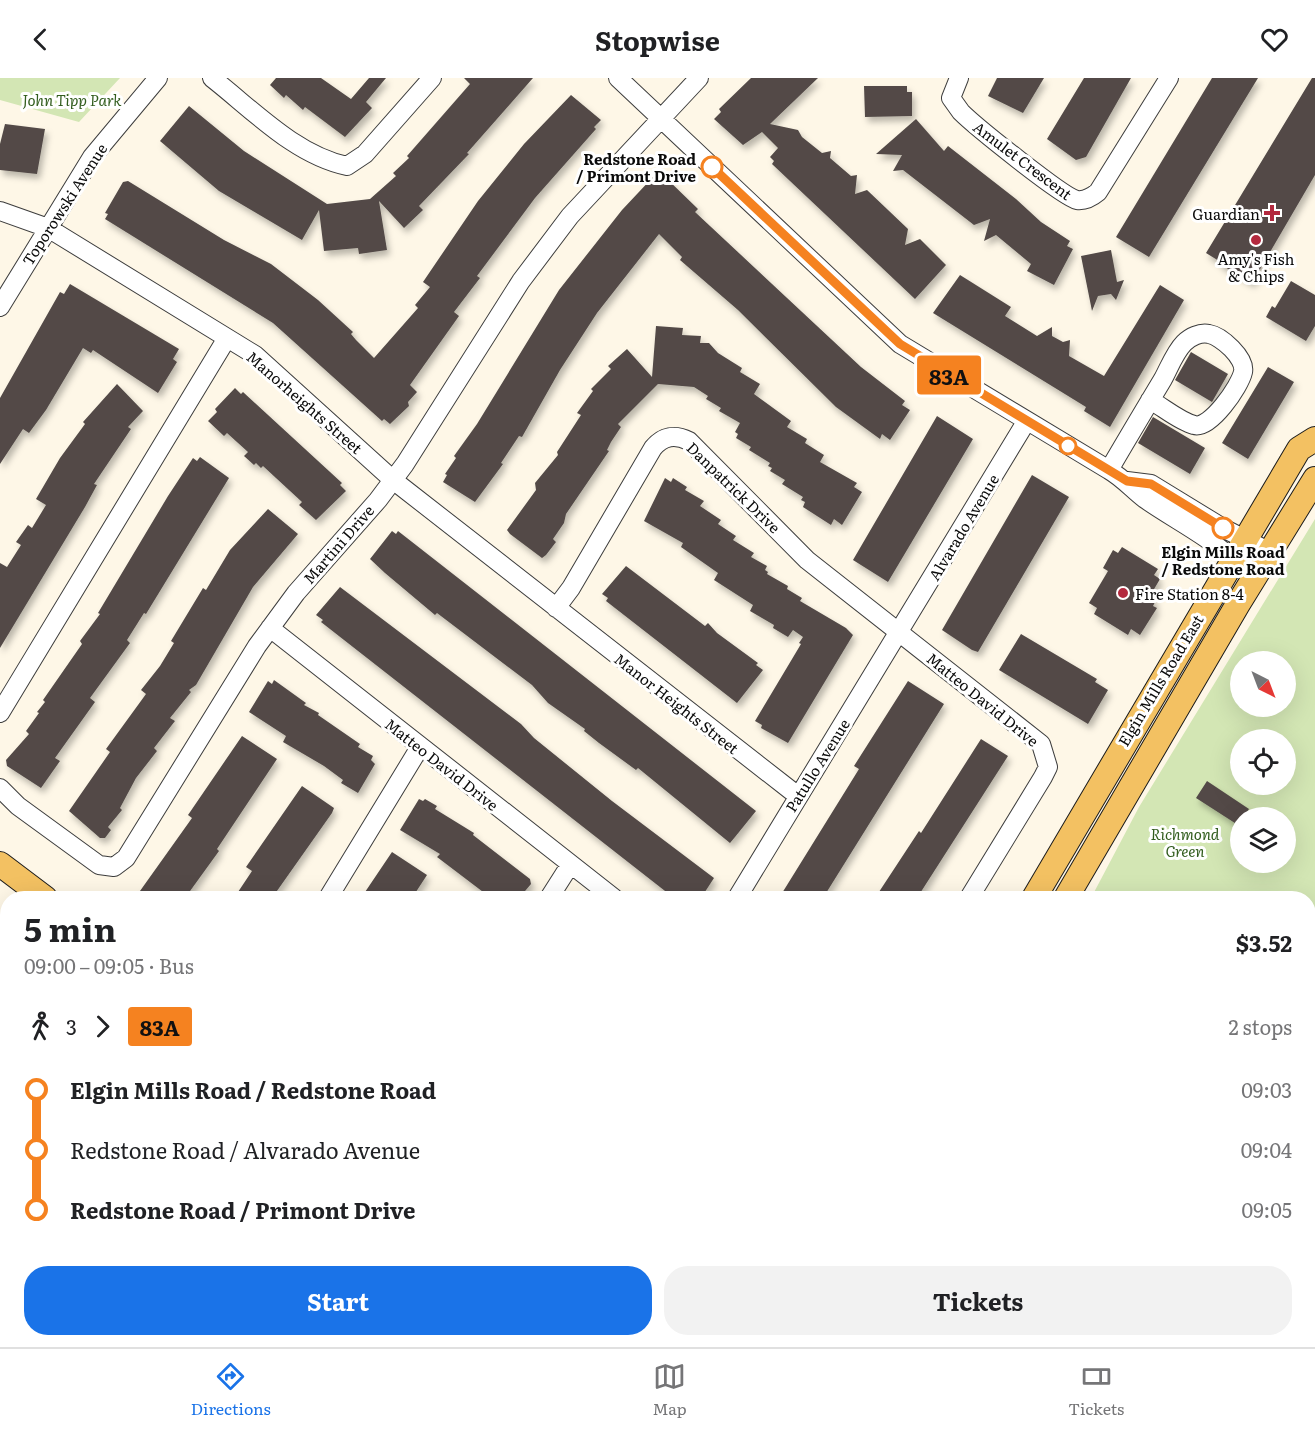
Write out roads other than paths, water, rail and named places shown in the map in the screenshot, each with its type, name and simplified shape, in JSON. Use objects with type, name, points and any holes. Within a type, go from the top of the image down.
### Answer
[{"type":"main road","name":"Elgin Mills Road East","points":[[1038,891],[1299,449],[1315,439]]},
{"type":"main road","name":"Elgin Mills Road East","points":[[1070,891],[1315,479]]},
{"type":"main road","points":[[0,864],[36,891]]},
{"type":"street","name":"Toporowski Avenue","points":[[0,307],[92,157],[158,78]]},
{"type":"street","points":[[212,78],[299,147],[325,162],[347,166],[365,154],[432,78]]},
{"type":"street","points":[[618,78],[900,344],[1127,481],[1144,498],[1216,543],[1233,560]]},
{"type":"street","name":"Martini Drive","points":[[0,788],[18,806],[99,866],[109,868],[118,864],[129,854],[270,628],[296,593],[393,480],[444,406],[521,282],[570,216],[659,118],[699,78]]},
{"type":"street","name":"Amulet Crescent","points":[[959,78],[951,98],[961,112],[1055,186],[1077,200],[1086,200],[1098,192],[1169,78]]},
{"type":"street","name":"Manorheights Street","points":[[0,211],[48,228],[255,355],[393,480],[556,609]]},
{"type":"street","points":[[1109,470],[1150,400],[1183,344],[1195,335],[1209,334],[1235,351],[1242,361],[1243,372],[1215,417],[1206,425],[1194,426],[1150,400]]},
{"type":"street","points":[[0,713],[227,338]]},
{"type":"street","name":"Alvarado Avenue","points":[[899,633],[1026,422]]},
{"type":"street","name":"Danpatrick Drive","points":[[556,609],[571,588],[653,448],[665,437],[678,437],[693,445],[807,560],[899,633]]},
{"type":"street","points":[[1127,481],[1151,484],[1270,552]]},
{"type":"street","name":"Manor Heights Street","points":[[556,609],[798,796]]},
{"type":"street","name":"Matteo David Drive","points":[[270,628],[605,891]]},
{"type":"street","name":"Patullo Avenue","points":[[742,891],[899,633]]},
{"type":"street","name":"Matteo David Drive","points":[[899,633],[1035,738],[1047,758],[1047,767],[1043,777],[973,891]]},
{"type":"street","points":[[332,891],[420,747]]},
{"type":"street","points":[[553,891],[570,865]]},
{"type":"place","name":"Redstone Road / Primont Drive","points":[[712,167]]},
{"type":"place","name":"Guardian","points":[[1272,213]]},
{"type":"place","name":"Amy's Fish & Chips","points":[[1256,240]]},
{"type":"place","name":"Elgin Mills Road / Redstone Road","points":[[1223,528]]},
{"type":"place","name":"Fire Station 8-4","points":[[1123,593]]},
{"type":"park label","name":"John Tipp Park","points":[[72,99]]},
{"type":"park label","name":"Richmond Green","points":[[1185,842]]}]
